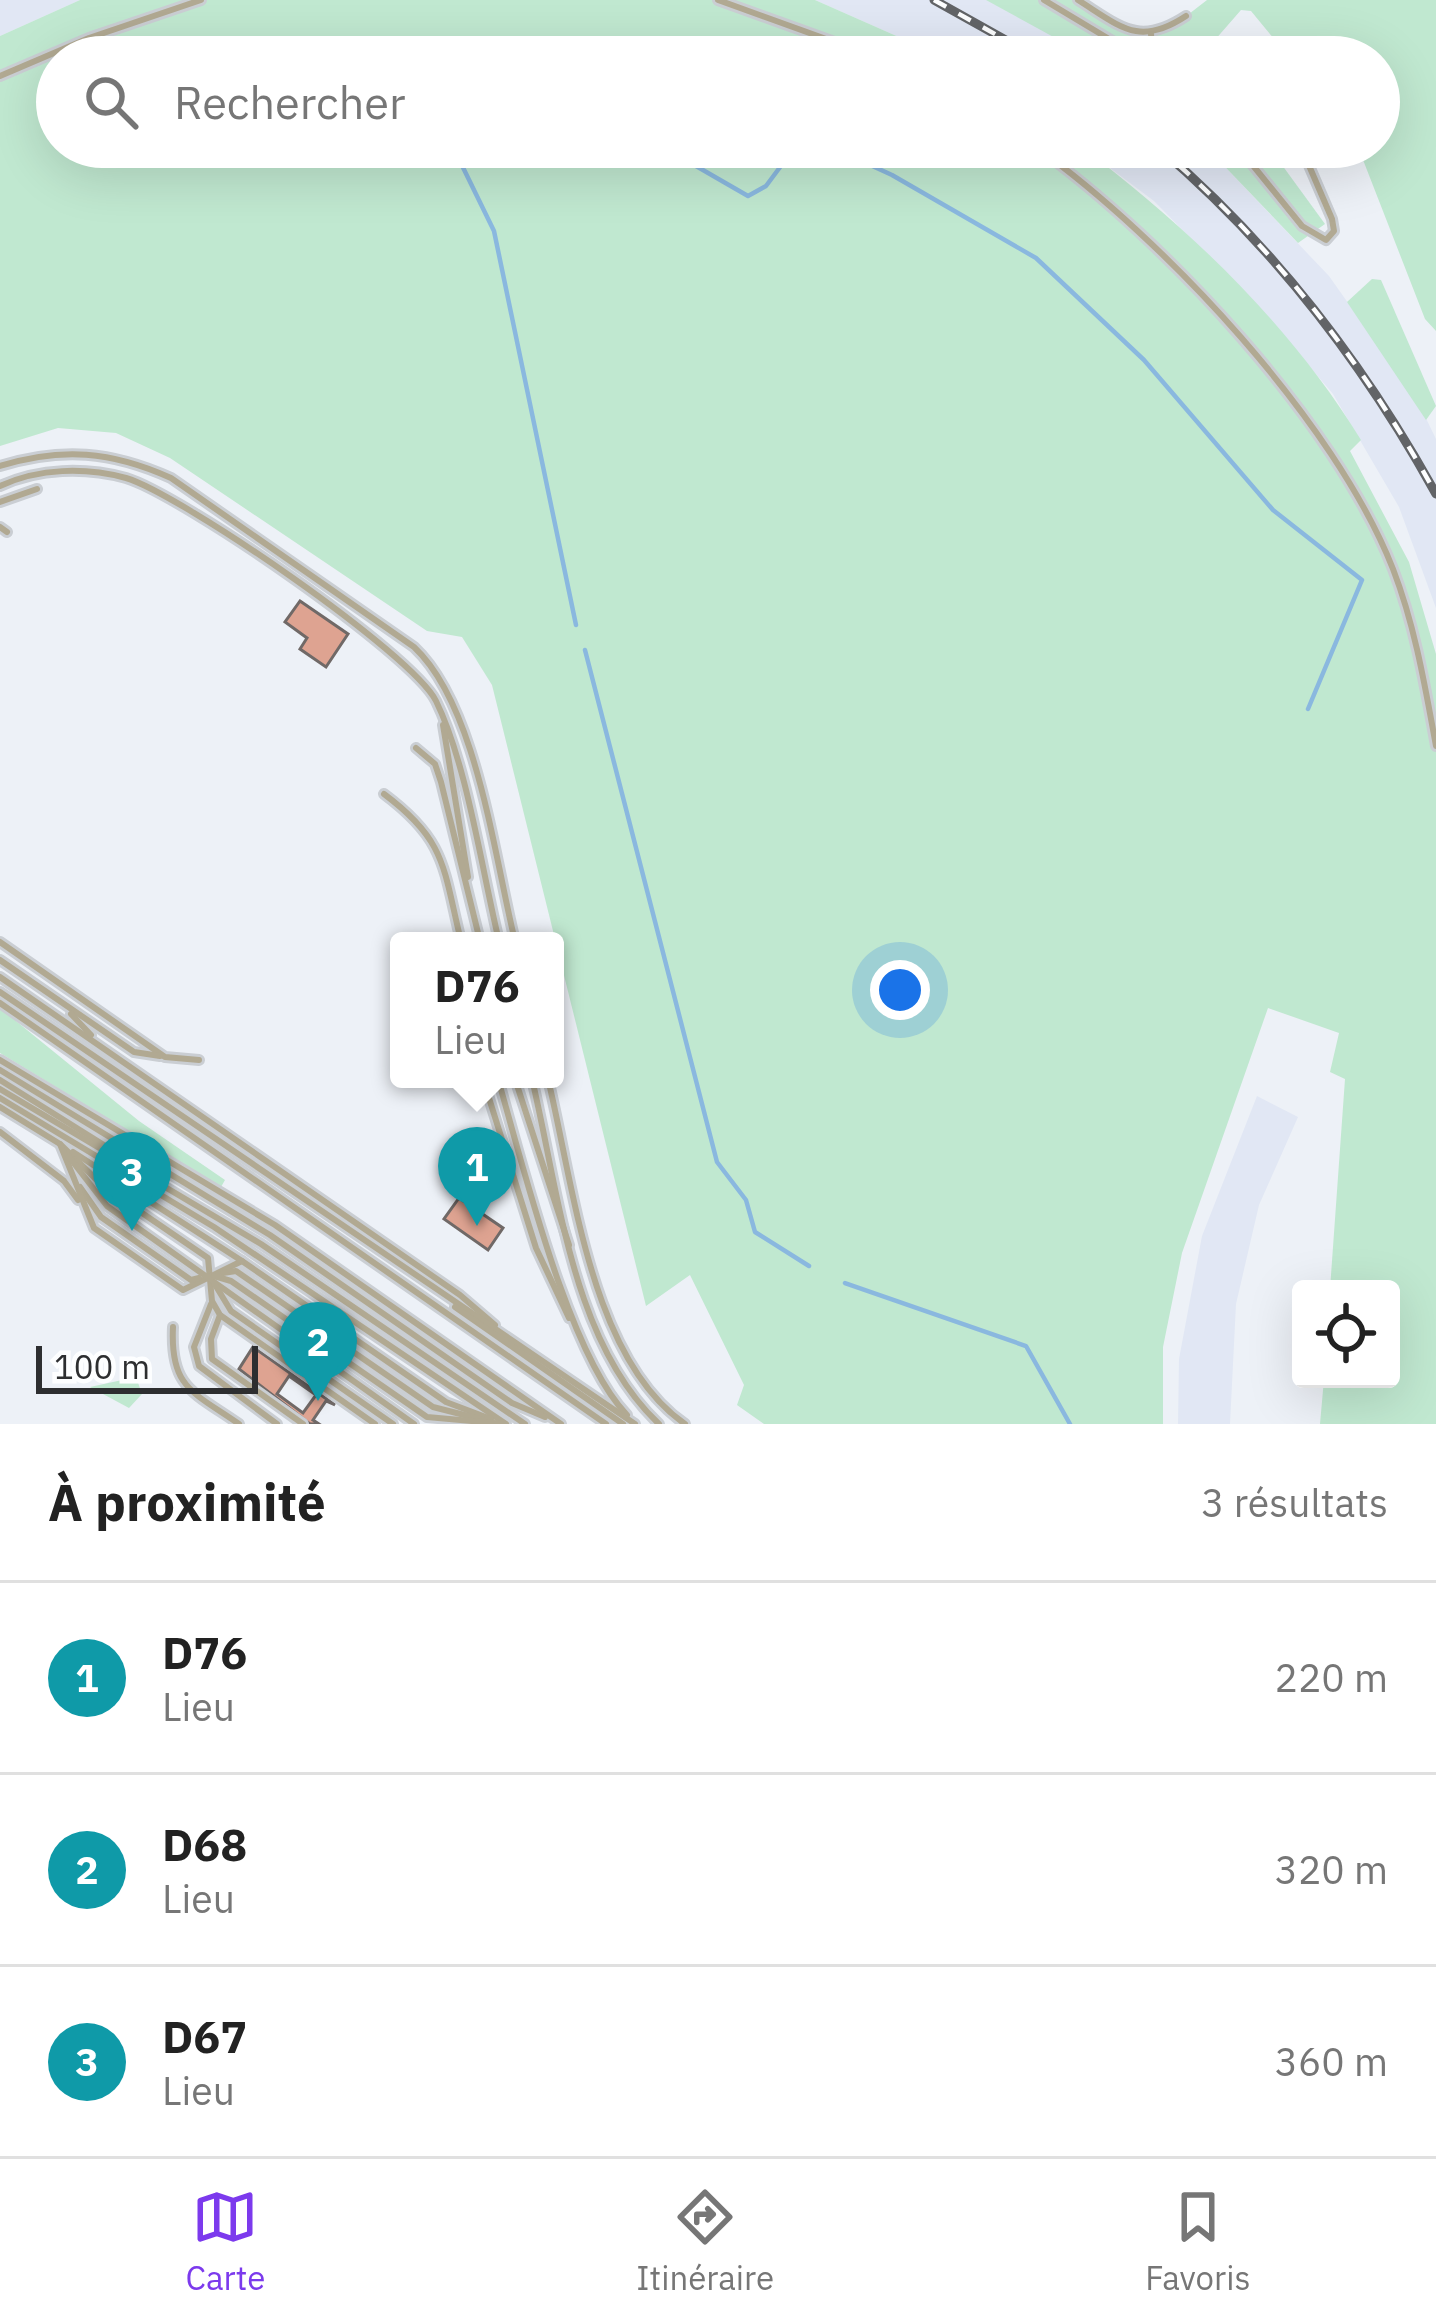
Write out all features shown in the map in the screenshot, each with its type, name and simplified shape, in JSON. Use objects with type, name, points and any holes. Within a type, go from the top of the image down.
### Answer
[{"type":"lane","points":[[95,36],[202,0]]},
{"type":"lane","points":[[718,0],[818,36]]},
{"type":"lane","points":[[1044,0],[1104,36]]},
{"type":"lane","points":[[1078,0],[1135,32],[1151,34],[1186,16]]},
{"type":"lane","points":[[0,76],[36,61]]},
{"type":"lane","points":[[1063,168],[1112,206],[1205,299],[1321,444],[1393,569],[1418,653],[1436,746]]},
{"type":"lane","points":[[1255,168],[1302,226],[1327,240],[1334,231],[1332,219],[1310,168]]},
{"type":"lane","points":[[0,466],[43,453],[75,451],[141,464],[171,478],[414,647],[432,664],[456,704],[513,932]]},
{"type":"lane","points":[[0,486],[34,475],[79,470],[146,485],[392,651],[424,683],[442,717],[497,932]]},
{"type":"lane","points":[[0,502],[37,489]]},
{"type":"lane","points":[[442,717],[468,893]]},
{"type":"lane","points":[[416,748],[434,764],[441,782],[478,932]]},
{"type":"lane","points":[[384,794],[419,820],[435,841],[458,932]]},
{"type":"lane","points":[[0,942],[165,1057]]},
{"type":"lane","points":[[0,960],[134,1052],[200,1060]]},
{"type":"lane","points":[[0,977],[460,1295],[515,1344]]},
{"type":"lane","points":[[0,992],[636,1424]]},
{"type":"lane","points":[[0,1003],[606,1424]]},
{"type":"lane","points":[[61,1003],[104,1048]]},
{"type":"lane","points":[[0,1060],[275,1225],[560,1424]]},
{"type":"lane","points":[[0,1070],[270,1235],[512,1403],[560,1424]]},
{"type":"lane","points":[[486,1088],[536,1248],[606,1390],[636,1424]]},
{"type":"lane","points":[[501,1088],[578,1336]]},
{"type":"lane","points":[[518,1088],[605,1356],[658,1424]]},
{"type":"lane","points":[[534,1088],[580,1277]]},
{"type":"lane","points":[[550,1088],[610,1327],[641,1383],[659,1406],[685,1424]]},
{"type":"lane","points":[[0,1094],[256,1241],[527,1424]]},
{"type":"lane","points":[[0,1094],[104,1187],[208,1258],[212,1301],[194,1348],[199,1366],[277,1424]]},
{"type":"lane","points":[[0,1094],[214,1227],[505,1424]]},
{"type":"lane","points":[[0,1132],[64,1180],[94,1228],[183,1290],[242,1261]]},
{"type":"lane","points":[[60,1144],[83,1208]]},
{"type":"lane","points":[[60,1144],[242,1261],[446,1402],[505,1424]]},
{"type":"lane","points":[[60,1144],[89,1204],[101,1217],[191,1280],[211,1276],[231,1281],[428,1417],[505,1424]]},
{"type":"lane","points":[[60,1144],[106,1206],[415,1424]]},
{"type":"lane","points":[[251,1163],[623,1424]]},
{"type":"lane","points":[[211,1276],[231,1311],[393,1424]]},
{"type":"lane","points":[[212,1301],[220,1315],[375,1424]]},
{"type":"lane","points":[[220,1315],[211,1339],[212,1359],[303,1424]]},
{"type":"lane","points":[[173,1327],[171,1363],[182,1385],[239,1424]]},
{"type":"lane","points":[[512,1403],[527,1424]]},
{"type":"shaded area","points":[[0,0],[80,0],[0,36]]},
{"type":"shaded area","points":[[815,0],[990,0],[1053,36],[896,36]]},
{"type":"shaded area","points":[[1110,168],[1226,168],[1329,276],[1418,402],[1436,439],[1436,608],[1399,507],[1333,394],[1265,314],[1154,201]]},
{"type":"shaded area","points":[[1257,1096],[1298,1117],[1259,1205],[1236,1304],[1230,1424],[1178,1424],[1179,1359],[1202,1236]]},
{"type":"green space","points":[[80,0],[815,0],[896,36],[36,36],[36,168],[1108,168],[1235,281],[1333,398],[1361,440],[1350,451],[1409,562],[1436,654],[1436,1424],[1320,1424],[1323,1388],[1400,1388],[1400,1280],[1331,1280],[1345,1079],[1330,1072],[1339,1033],[1268,1008],[1182,1253],[1163,1347],[1163,1424],[764,1424],[737,1405],[744,1385],[690,1275],[646,1306],[564,975],[564,932],[553,932],[492,685],[462,637],[427,631],[170,458],[116,433],[58,428],[0,446],[0,36]]},
{"type":"green space","points":[[986,0],[1079,0],[1138,32],[1167,31],[1207,0],[1436,0],[1436,331],[1425,319],[1366,168],[1400,168],[1400,36],[1272,36],[1251,11],[1241,10],[1218,36],[1052,36]]},
{"type":"green space","points":[[1226,168],[1284,168],[1325,224],[1298,243]]},
{"type":"green space","points":[[1372,279],[1381,280],[1436,406],[1426,420],[1347,302]]},
{"type":"green space","points":[[0,1008],[139,1121],[225,1180],[221,1187],[0,1053]]},
{"type":"green space","points":[[136,1377],[142,1394],[129,1408],[90,1387]]},
{"type":"building","points":[[300,601],[348,634],[326,667],[300,649],[307,638],[285,622]]},
{"type":"building","points":[[459,1198],[503,1228],[488,1250],[444,1219]]},
{"type":"building","points":[[253,1347],[335,1405],[326,1401],[313,1420],[319,1424],[310,1424],[239,1369]],"holes":[[[289,1376],[316,1395],[303,1413],[277,1394]]]},
{"type":"waterway","points":[[463,168],[494,231],[576,625]]},
{"type":"waterway","points":[[699,168],[748,196],[766,186],[779,168]]},
{"type":"waterway","points":[[877,168],[1036,258],[1144,360],[1273,510],[1362,580],[1308,709]]},
{"type":"waterway","points":[[585,650],[717,1162],[746,1200],[755,1232],[809,1266]]},
{"type":"waterway","points":[[845,1283],[1026,1346],[1070,1424]]},
{"type":"railway","points":[[934,0],[998,36]]},
{"type":"railway","points":[[1181,168],[1240,224],[1313,308],[1378,398],[1436,494]]},
{"type":"place","name":"D76","points":[[477,1226]]},
{"type":"place","name":"D67","points":[[132,1231]]},
{"type":"place","name":"D68","points":[[318,1401]]}]
